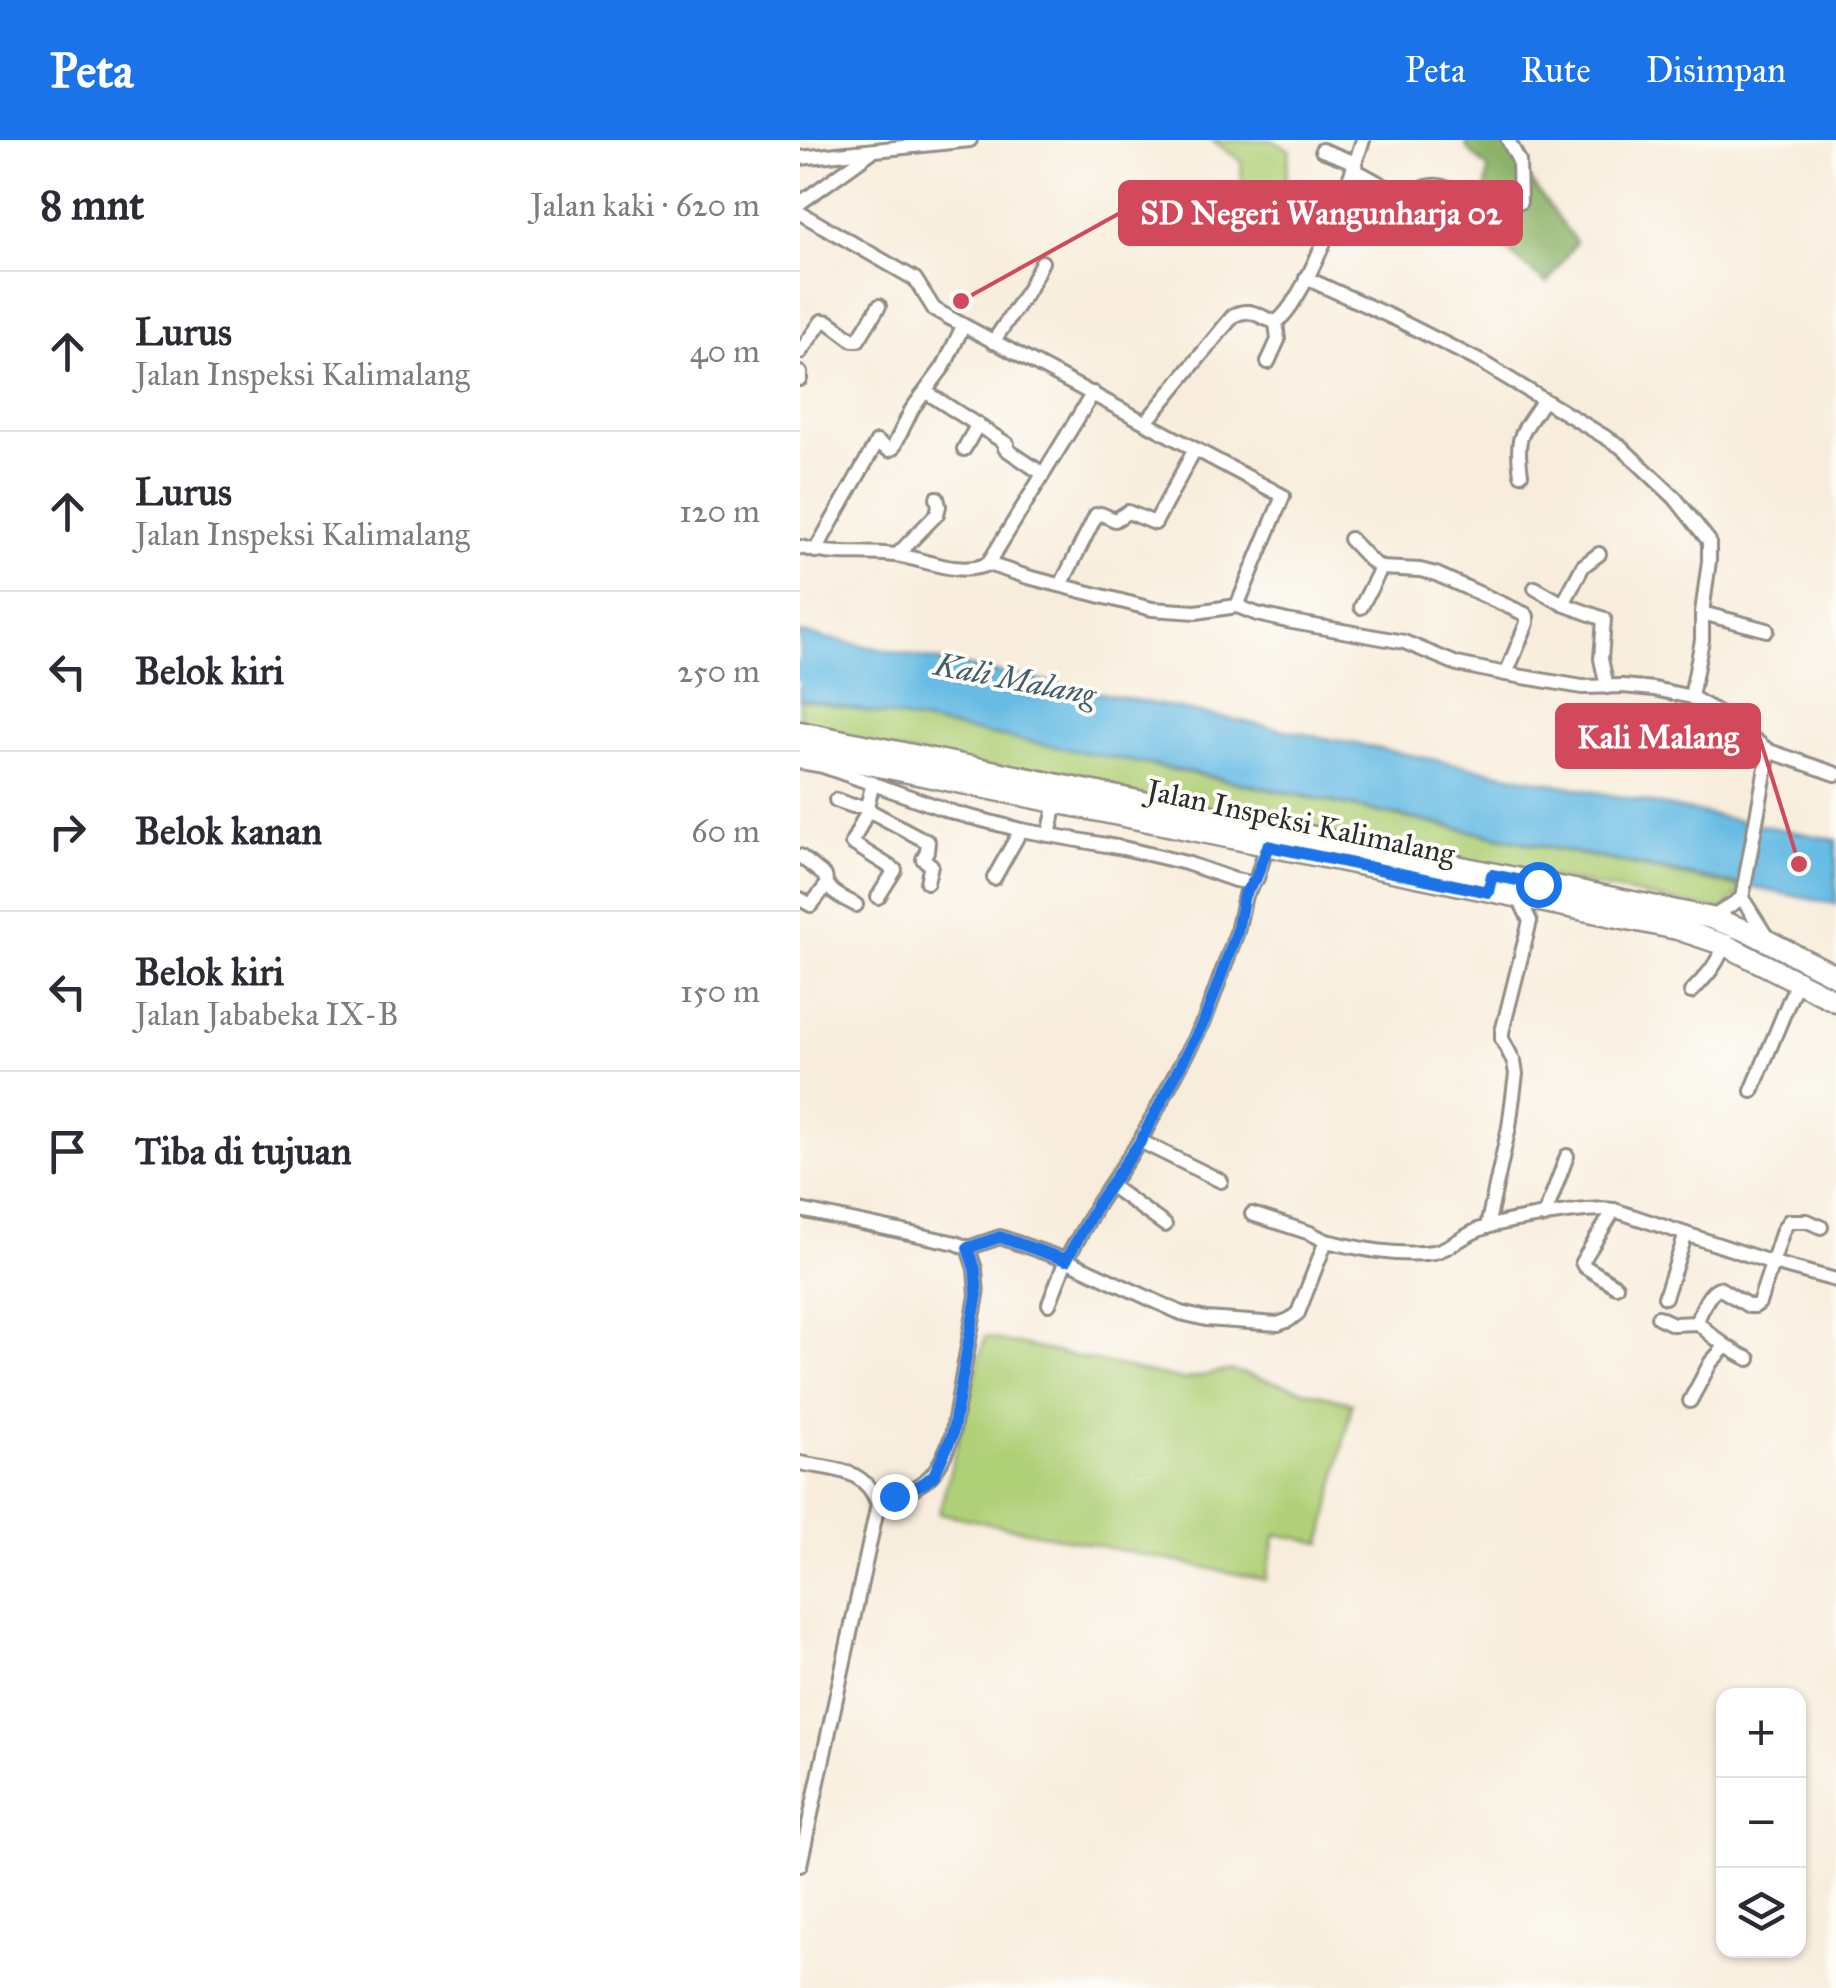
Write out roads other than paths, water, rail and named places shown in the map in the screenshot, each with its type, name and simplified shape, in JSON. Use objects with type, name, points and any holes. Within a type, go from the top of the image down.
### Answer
[{"type":"main road","name":"Jalan Inspeksi Kalimalang","points":[[800,732],[1269,838],[1721,929],[1769,941],[1836,976]]},
{"type":"main road","name":"Jalan Inspeksi Kalimalang","points":[[800,750],[1056,803],[1269,838]]},
{"type":"main road","name":"Jalan Inspeksi Kalimalang","points":[[1490,883],[1519,898],[1676,930],[1721,929],[1798,981],[1836,1001]]},
{"type":"street","points":[[800,158],[970,140]]},
{"type":"street","points":[[1276,322],[1285,316],[1306,278],[1362,140]]},
{"type":"street","points":[[1508,140],[1519,161],[1520,202]]},
{"type":"street","points":[[1322,150],[1406,198],[1421,187],[1434,184],[1470,201]]},
{"type":"street","points":[[800,203],[874,151]]},
{"type":"street","points":[[823,156],[834,177]]},
{"type":"street","points":[[800,213],[904,272],[934,309],[963,326],[1283,496],[1237,606]]},
{"type":"street","points":[[992,342],[1042,262]]},
{"type":"street","points":[[1306,278],[1483,363],[1620,446],[1676,498],[1709,541],[1702,640],[1692,697]]},
{"type":"street","points":[[800,352],[822,321],[858,340],[878,306]]},
{"type":"street","points":[[1146,422],[1233,316],[1242,310],[1276,322]]},
{"type":"street","points":[[1268,362],[1278,340],[1276,322]]},
{"type":"street","points":[[814,552],[878,442],[891,450],[912,410],[944,366],[963,326]]},
{"type":"street","points":[[926,392],[1007,444],[1008,451],[1043,474]]},
{"type":"street","points":[[800,547],[845,555],[897,555],[959,569],[975,570],[988,564],[1092,393]]},
{"type":"street","points":[[1521,474],[1519,438],[1543,402]]},
{"type":"street","points":[[964,450],[978,424]]},
{"type":"street","points":[[1061,585],[1096,516],[1118,520],[1128,512],[1155,523],[1195,449]]},
{"type":"street","points":[[897,555],[937,514],[937,498]]},
{"type":"street","points":[[1350,539],[1381,568],[1436,574],[1528,616],[1506,674]]},
{"type":"street","points":[[1563,604],[1583,566],[1599,554]]},
{"type":"street","points":[[988,564],[1169,611],[1214,611],[1237,606],[1272,618],[1404,642],[1457,664],[1506,674],[1582,686],[1654,689],[1692,697],[1769,751],[1836,774]]},
{"type":"street","points":[[1361,607],[1381,568]]},
{"type":"street","points":[[1534,588],[1604,619],[1601,660],[1607,686]]},
{"type":"street","points":[[1702,614],[1766,630]]},
{"type":"street","points":[[1691,992],[1721,956],[1721,929],[1743,892],[1769,751]]},
{"type":"street","points":[[800,762],[823,766],[955,813],[1186,863],[1252,883]]},
{"type":"street","points":[[918,798],[924,776]]},
{"type":"street","points":[[873,783],[866,814],[852,843],[895,870],[878,896]]},
{"type":"street","points":[[836,800],[867,806]]},
{"type":"street","points":[[1049,835],[1056,803]]},
{"type":"street","points":[[867,806],[928,842],[922,859],[931,864],[927,882]]},
{"type":"street","points":[[994,878],[1022,830]]},
{"type":"street","points":[[1049,1304],[1066,1260],[1098,1203],[1140,1142],[1205,1019],[1237,932],[1244,895],[1259,872],[1269,838]]},
{"type":"street","points":[[800,856],[825,876],[826,886],[811,905],[800,900]]},
{"type":"street","points":[[826,886],[856,906]]},
{"type":"street","points":[[1743,892],[1769,941]]},
{"type":"street","points":[[1487,1227],[1516,1074],[1502,1032],[1530,921],[1519,898]]},
{"type":"street","points":[[1752,1091],[1806,960]]},
{"type":"street","points":[[1140,1142],[1222,1181]]},
{"type":"street","points":[[1544,1217],[1566,1156]]},
{"type":"street","points":[[1112,1186],[1165,1225]]},
{"type":"street","points":[[1252,1214],[1326,1242],[1377,1252],[1439,1252],[1502,1222],[1598,1208],[1836,1280]]},
{"type":"street","points":[[800,1210],[968,1248],[1000,1237],[1066,1260],[1181,1314],[1206,1320],[1278,1324],[1289,1320],[1298,1313],[1326,1242]]},
{"type":"street","points":[[1614,1210],[1582,1262],[1616,1286]]},
{"type":"street","points":[[1698,1323],[1715,1288],[1749,1306],[1759,1303],[1789,1221],[1806,1221],[1821,1228]]},
{"type":"street","points":[[1665,1298],[1686,1234]]},
{"type":"street","points":[[878,1504],[934,1475],[952,1436],[977,1295],[968,1248]]},
{"type":"street","points":[[1658,1317],[1674,1324],[1698,1323],[1726,1347],[1749,1359]]},
{"type":"street","points":[[1690,1401],[1711,1362],[1726,1347]]},
{"type":"street","points":[[800,1463],[862,1479],[872,1489],[878,1504],[800,1865]]},
{"type":"water","points":[[800,633],[1836,840],[1836,904],[1190,772],[800,699]]},
{"type":"waterway","name":"Kali Malang","points":[[800,670],[1086,726]]},
{"type":"waterway","name":"Kali Malang","points":[[1122,733],[1440,794]]},
{"type":"waterway","name":"Kali Malang","points":[[1533,812],[1550,816]]},
{"type":"place","name":"SD Negeri Wangunharja 02","points":[[961,301]]},
{"type":"place","name":"Kali Malang","points":[[1799,864]]}]
